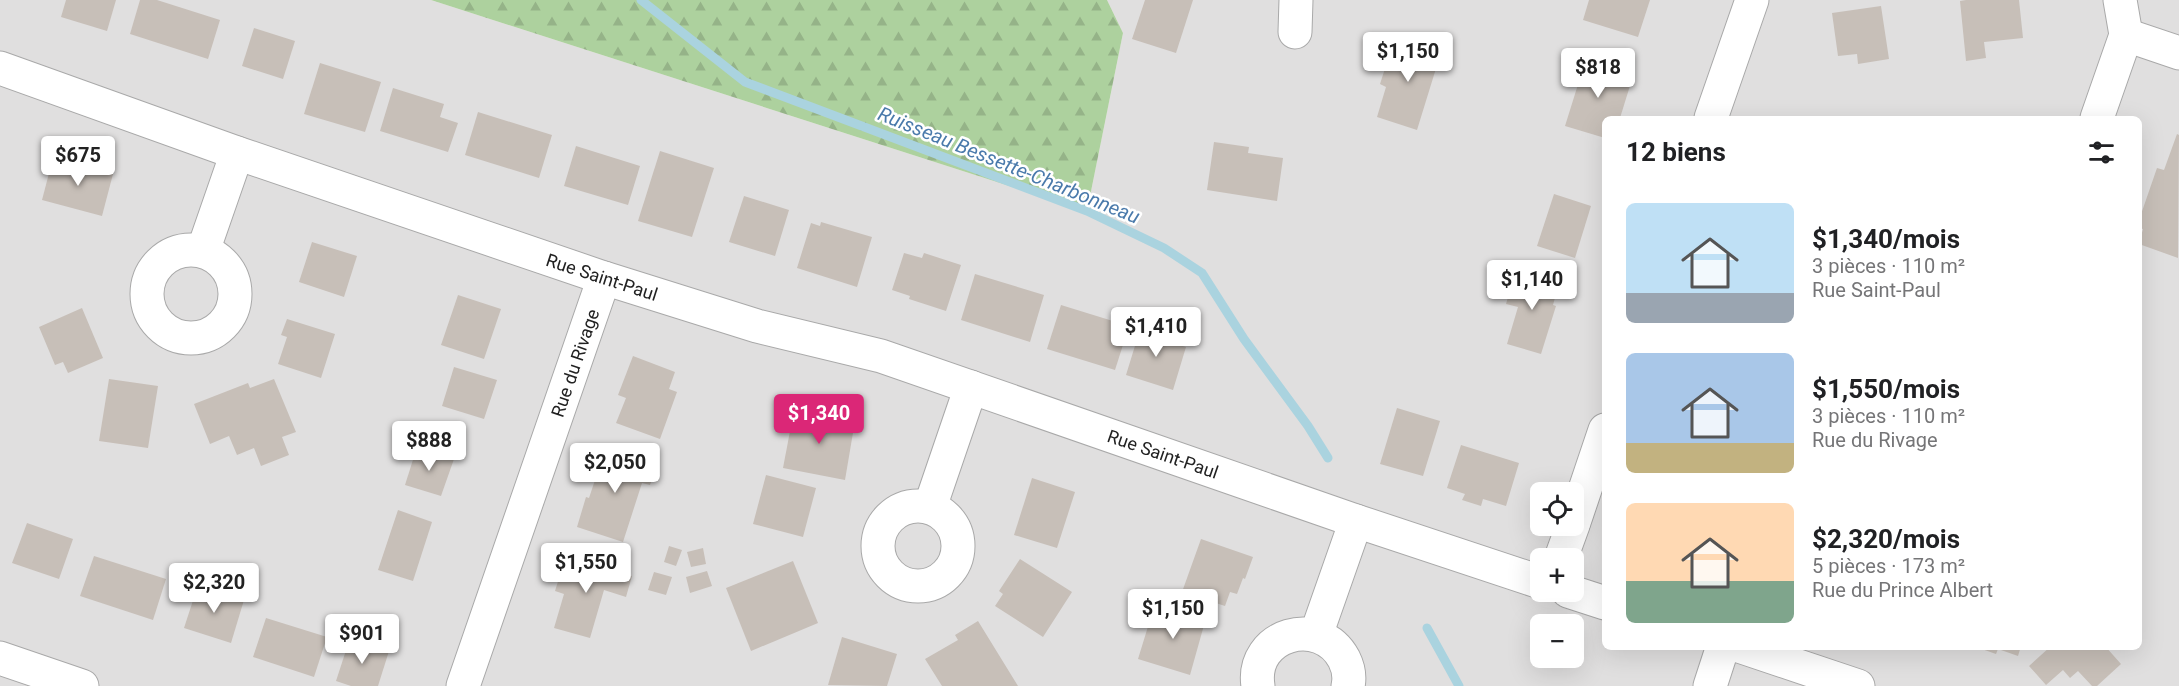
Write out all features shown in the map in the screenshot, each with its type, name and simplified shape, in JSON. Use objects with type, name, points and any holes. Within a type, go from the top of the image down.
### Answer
[{"type":"street","points":[[1295,32],[1296,0]]},
{"type":"street","points":[[1712,116],[1752,0]]},
{"type":"street","points":[[2098,116],[2126,35],[2120,0]]},
{"type":"street","points":[[2126,35],[2179,53]]},
{"type":"street","name":"Rue Saint-Paul","points":[[0,68],[237,153],[604,278],[757,326],[881,356],[1356,521],[1530,579]]},
{"type":"street","points":[[203,251],[237,153]]},
{"type":"street","name":"Rue du Rivage","points":[[463,686],[604,278]]},
{"type":"street","points":[[930,507],[971,387]]},
{"type":"street","points":[[1584,492],[1602,439]]},
{"type":"street","points":[[1316,635],[1356,521]]},
{"type":"street","points":[[1584,596],[1602,602]]},
{"type":"street","points":[[1258,686],[1258,668],[1264,655],[1273,644],[1285,636],[1299,634],[1316,635],[1329,641],[1340,651],[1347,665],[1348,686]]},
{"type":"street","points":[[1710,686],[1722,650]]},
{"type":"street","points":[[1751,650],[1858,686]]},
{"type":"street","points":[[0,658],[82,686]]},
{"type":"shaded area","points":[[0,0],[431,0],[1087,211],[1123,33],[1107,0],[2179,0],[2179,686],[0,686]]},
{"type":"green space","points":[[431,0],[1107,0],[1123,33],[1087,211]]},
{"type":"building","points":[[66,0],[116,0],[107,31],[61,17]]},
{"type":"building","points":[[140,0],[157,0],[220,20],[208,59],[130,34]]},
{"type":"building","points":[[1145,0],[1193,0],[1176,53],[1132,39]]},
{"type":"building","points":[[1589,0],[1650,0],[1638,37],[1583,20]]},
{"type":"building","points":[[2019,0],[2023,38],[1984,42],[1986,58],[1966,61],[1960,1]]},
{"type":"building","points":[[1881,6],[1889,59],[1858,64],[1857,54],[1838,56],[1832,13]]},
{"type":"building","points":[[254,28],[295,41],[283,79],[242,66]]},
{"type":"building","points":[[1402,37],[1442,49],[1417,130],[1377,117],[1386,87],[1380,84],[1389,56],[1395,58]]},
{"type":"building","points":[[1585,62],[1633,76],[1621,116],[1602,116],[1602,137],[1565,126]]},
{"type":"building","points":[[320,63],[381,82],[365,132],[304,114]]},
{"type":"building","points":[[393,88],[444,104],[440,117],[458,123],[448,152],[380,131]]},
{"type":"building","points":[[478,112],[552,135],[539,178],[465,155]]},
{"type":"building","points":[[2177,134],[2179,135],[2178,258],[2142,245],[2142,211],[2157,168],[2164,170]]},
{"type":"building","points":[[1214,142],[1249,147],[1248,153],[1283,158],[1277,201],[1207,190]]},
{"type":"building","points":[[576,146],[640,166],[628,205],[564,186]]},
{"type":"building","points":[[660,151],[714,168],[692,237],[638,221]]},
{"type":"building","points":[[53,158],[113,174],[102,216],[42,200]]},
{"type":"building","points":[[1554,194],[1591,206],[1575,258],[1537,246]]},
{"type":"building","points":[[744,196],[789,210],[775,256],[729,242]]},
{"type":"building","points":[[821,222],[872,237],[857,287],[797,268],[811,223],[820,226]]},
{"type":"building","points":[[312,242],[357,256],[344,297],[299,282]]},
{"type":"building","points":[[904,253],[922,258],[924,253],[961,265],[946,311],[909,299],[910,296],[892,290]]},
{"type":"building","points":[[1516,270],[1559,283],[1553,305],[1556,306],[1541,354],[1507,344],[1518,307],[1506,304]]},
{"type":"building","points":[[975,274],[1044,295],[1030,342],[961,320]]},
{"type":"building","points":[[458,295],[501,309],[484,359],[441,345]]},
{"type":"building","points":[[1061,305],[1129,326],[1115,370],[1047,349]]},
{"type":"building","points":[[82,308],[103,358],[68,373],[63,362],[55,365],[39,327]]},
{"type":"building","points":[[287,319],[335,334],[321,378],[278,364],[287,337],[281,335]]},
{"type":"building","points":[[1142,323],[1165,330],[1161,339],[1186,347],[1173,390],[1126,375]]},
{"type":"building","points":[[633,356],[675,372],[669,389],[677,392],[660,439],[616,423],[626,398],[618,395]]},
{"type":"building","points":[[454,367],[497,380],[484,419],[442,406]]},
{"type":"building","points":[[109,379],[158,386],[148,448],[99,441]]},
{"type":"building","points":[[274,379],[296,432],[282,437],[289,455],[261,466],[254,448],[237,455],[229,436],[210,444],[194,404],[248,383],[250,388]]},
{"type":"building","points":[[1397,408],[1440,421],[1423,476],[1380,464]]},
{"type":"building","points":[[794,410],[855,421],[845,480],[783,468]]},
{"type":"building","points":[[1461,445],[1519,463],[1506,506],[1483,499],[1481,506],[1462,500],[1465,494],[1447,488]]},
{"type":"building","points":[[417,447],[454,459],[441,496],[405,485]]},
{"type":"building","points":[[606,447],[657,464],[650,485],[642,483],[623,542],[577,527]]},
{"type":"building","points":[[766,475],[816,488],[803,537],[753,524]]},
{"type":"building","points":[[1032,478],[1075,492],[1057,548],[1014,535]]},
{"type":"building","points":[[398,510],[432,522],[413,581],[378,570]]},
{"type":"building","points":[[27,523],[73,539],[59,579],[12,563]]},
{"type":"building","points":[[1201,539],[1253,557],[1237,594],[1230,592],[1225,606],[1182,592]]},
{"type":"building","points":[[669,546],[682,550],[676,566],[664,562]]},
{"type":"building","points":[[703,548],[706,564],[691,567],[687,552]]},
{"type":"building","points":[[94,556],[166,579],[153,620],[80,596]]},
{"type":"building","points":[[566,556],[632,576],[626,597],[604,590],[590,638],[554,628],[564,594],[555,591]]},
{"type":"building","points":[[1020,559],[1072,592],[1043,637],[995,606],[1003,594],[999,591]]},
{"type":"building","points":[[793,561],[818,623],[751,651],[726,588]]},
{"type":"building","points":[[707,571],[712,586],[690,593],[686,577]]},
{"type":"building","points":[[654,572],[672,577],[666,595],[648,590]]},
{"type":"building","points":[[198,585],[244,600],[231,643],[184,628]]},
{"type":"building","points":[[1163,605],[1206,618],[1190,675],[1138,659],[1150,620],[1158,623]]},
{"type":"building","points":[[266,618],[327,637],[314,677],[253,657]]},
{"type":"building","points":[[978,621],[1018,686],[942,686],[925,659],[958,640],[955,635]]},
{"type":"building","points":[[842,637],[897,654],[887,686],[828,685]]},
{"type":"building","points":[[350,638],[389,651],[378,686],[351,686],[336,681]]},
{"type":"building","points":[[1985,650],[1998,650],[1996,654]]},
{"type":"building","points":[[2001,650],[2020,650],[2018,656]]},
{"type":"building","points":[[2047,650],[2109,650],[2121,664],[2097,686],[2092,686],[2078,671],[2070,678],[2063,670],[2046,685],[2029,666]]},
{"type":"waterway","name":"Ruisseau Bessette-Charbonneau","points":[[641,0],[745,82],[1087,211],[1164,248],[1202,273],[1244,339],[1308,426],[1328,458]]},
{"type":"waterway","name":"Ruisseau Bessette-Charbonneau","points":[[1427,628],[1459,686]]}]
